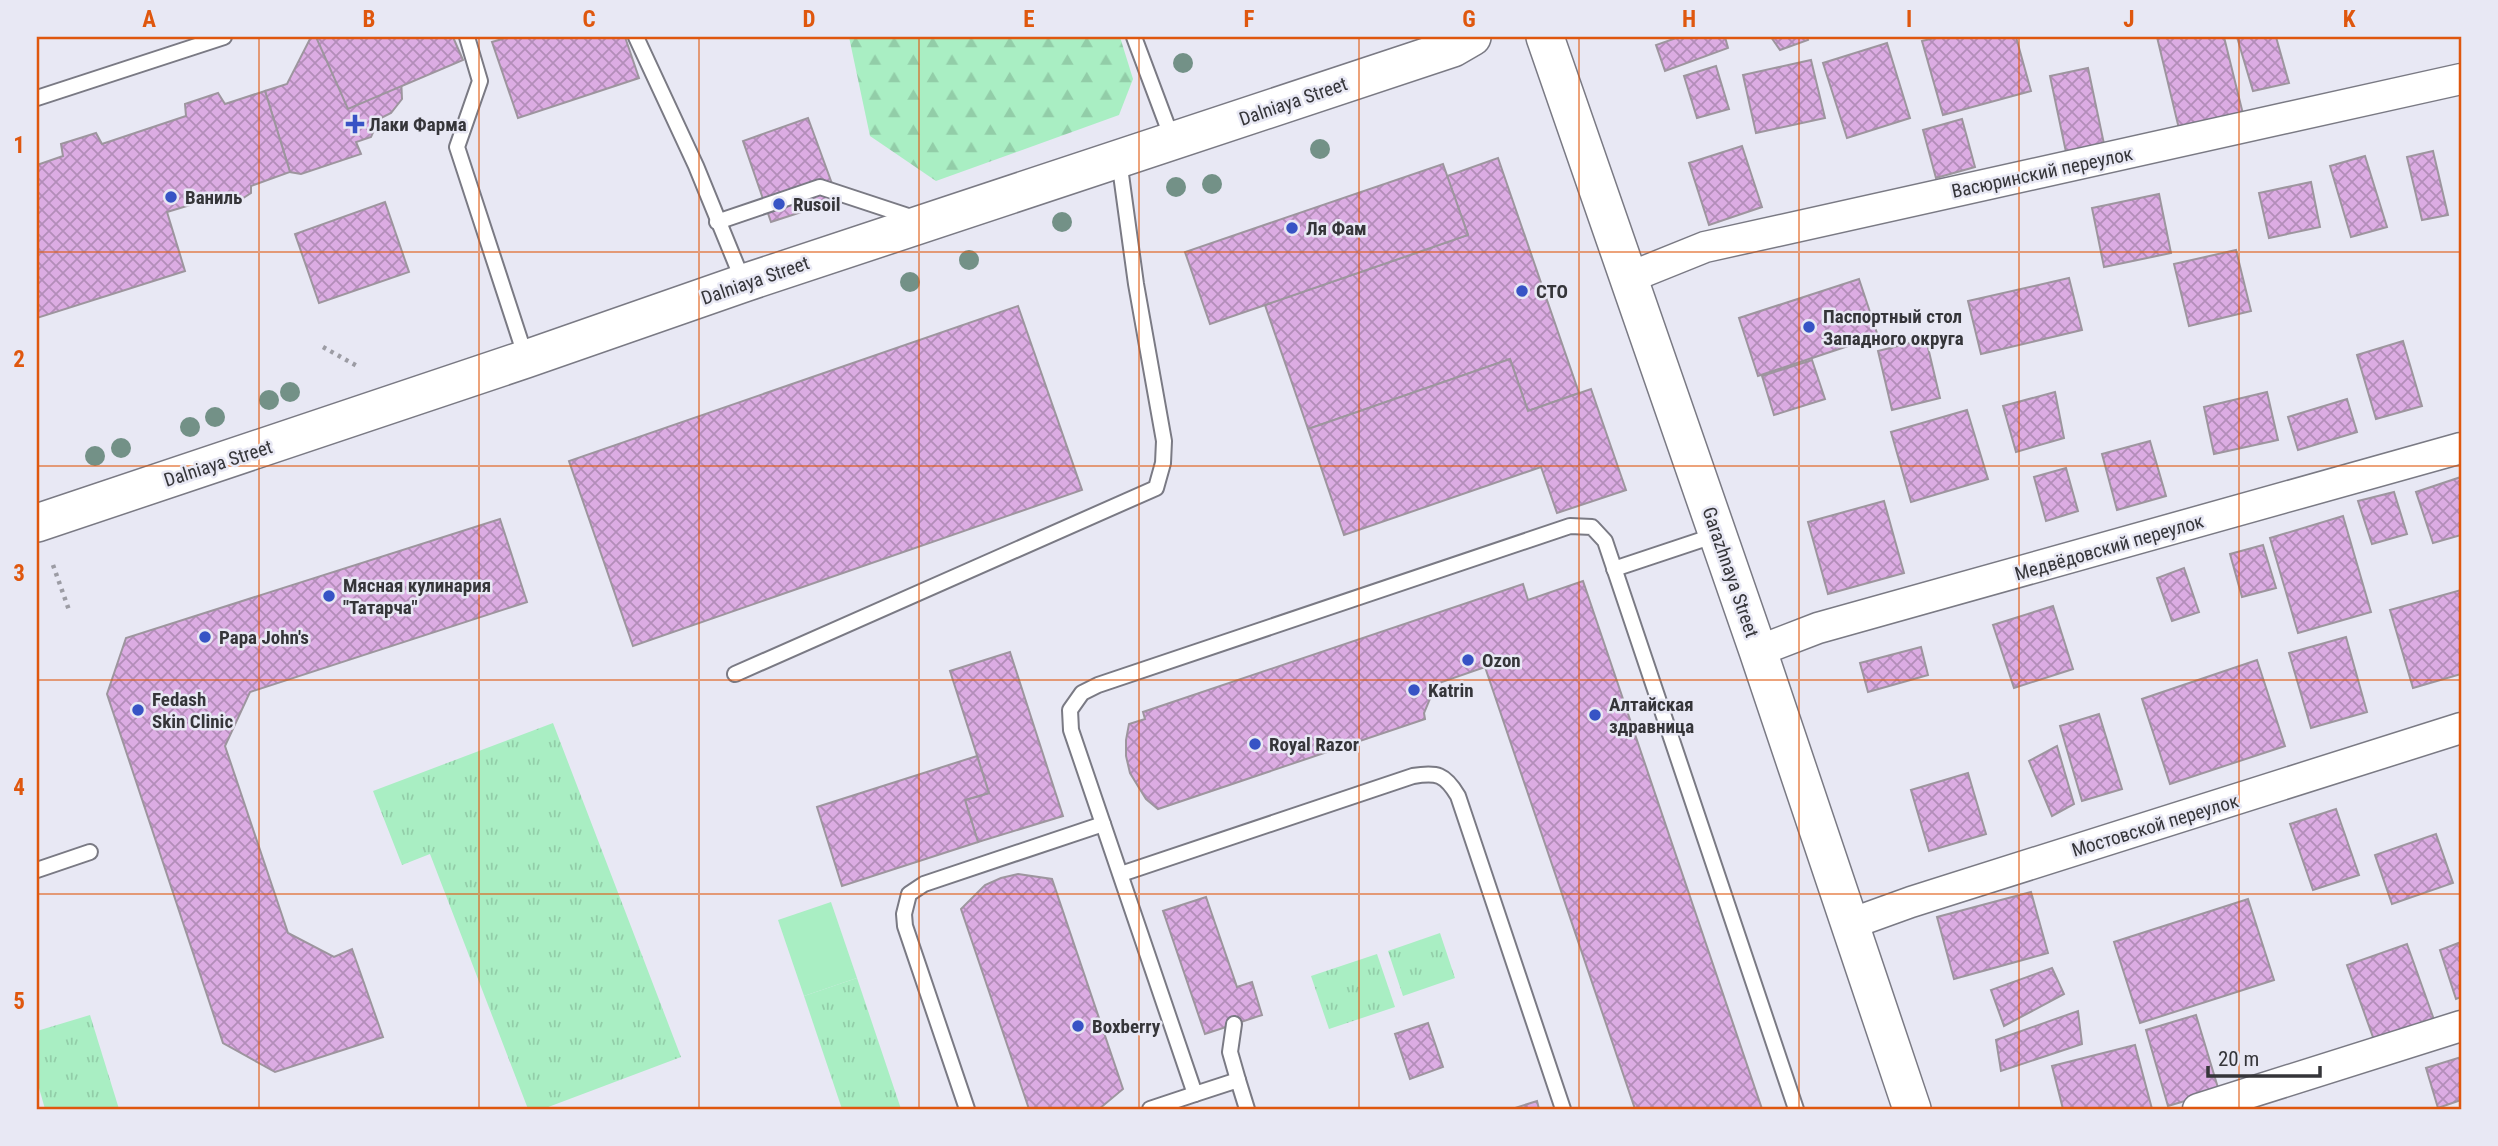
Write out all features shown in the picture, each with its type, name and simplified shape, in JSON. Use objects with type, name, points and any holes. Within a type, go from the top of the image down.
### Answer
[{"type":"street","name":"Dalniaya Street","points":[[37,523],[744,283],[1453,48],[1472,37]]},
{"type":"street","name":"Garazhnaya Street","points":[[1545,37],[1758,651],[1912,1109]]},
{"type":"street","name":"Васюринский переулок","points":[[1628,278],[1704,247],[2461,79]]},
{"type":"street","name":"Медвёдовский переулок","points":[[1758,651],[1818,628],[2461,448]]},
{"type":"street","name":"Мостовской переулок","points":[[1850,924],[1924,898],[2461,728]]},
{"type":"street","points":[[2198,1109],[2461,1026]]},
{"type":"lane","points":[[37,98],[223,37]]},
{"type":"lane","points":[[467,37],[480,81],[457,148],[526,359]]},
{"type":"lane","points":[[636,37],[696,166],[744,283]]},
{"type":"lane","points":[[1134,37],[1173,142]]},
{"type":"lane","points":[[735,674],[1156,488],[1163,464],[1164,441],[1136,284],[1119,160]]},
{"type":"lane","points":[[717,222],[820,187],[929,223]]},
{"type":"lane","points":[[1195,1094],[1072,730],[1070,710],[1082,693],[1098,685],[1570,526],[1592,527],[1605,541],[1796,1109]]},
{"type":"lane","points":[[1614,569],[1717,535]]},
{"type":"lane","points":[[1121,874],[1412,776],[1431,773],[1449,780],[1458,796],[1563,1109]]},
{"type":"lane","points":[[967,1109],[905,926],[904,914],[909,894],[924,884],[1103,824]]},
{"type":"lane","points":[[37,870],[90,852]]},
{"type":"lane","points":[[1234,1024],[1230,1052],[1247,1109]]},
{"type":"lane","points":[[1150,1109],[1238,1080]]},
{"type":"path","points":[[323,347],[357,366]]},
{"type":"path","points":[[53,565],[70,613]]},
{"type":"green space","points":[[849,37],[1120,37],[1133,79],[1119,115],[936,181],[870,136]]},
{"type":"green space","points":[[553,723],[681,1057],[543,1109],[528,1109],[430,854],[402,865],[373,791]]},
{"type":"green space","points":[[831,902],[857,978],[804,996],[778,920]]},
{"type":"green space","points":[[1440,933],[1455,978],[1403,996],[1388,951]]},
{"type":"green space","points":[[1377,954],[1395,1007],[1329,1029],[1311,976]]},
{"type":"green space","points":[[857,978],[901,1109],[842,1109],[804,996]]},
{"type":"green space","points":[[90,1015],[119,1109],[45,1109],[37,1081],[37,1031]]},
{"type":"building","points":[[311,37],[413,37],[416,43],[403,47],[407,62],[401,77],[402,99],[391,113],[379,119],[371,137],[356,142],[361,154],[301,174],[290,172],[265,91],[287,84]]},
{"type":"building","points":[[316,37],[453,37],[463,60],[348,109]]},
{"type":"building","points":[[509,37],[625,37],[639,78],[518,118],[492,42]]},
{"type":"building","points":[[1679,37],[1725,37],[1728,48],[1665,71],[1656,45]]},
{"type":"building","points":[[1771,37],[1807,37],[1808,40],[1780,50]]},
{"type":"building","points":[[1939,37],[2016,37],[2031,91],[1943,115],[1922,41]]},
{"type":"building","points":[[2157,37],[2224,37],[2245,122],[2181,137]]},
{"type":"building","points":[[2237,37],[2276,37],[2289,83],[2253,91]]},
{"type":"building","points":[[1887,43],[1910,118],[1847,138],[1823,63]]},
{"type":"building","points":[[1811,60],[1825,118],[1756,133],[1743,75]]},
{"type":"building","points":[[1716,66],[1729,109],[1697,118],[1684,76]]},
{"type":"building","points":[[2088,68],[2104,144],[2066,152],[2050,76]]},
{"type":"building","points":[[265,91],[290,172],[251,186],[251,193],[237,202],[222,204],[210,199],[167,212],[185,271],[37,318],[37,165],[63,156],[61,144],[96,133],[102,144],[186,116],[185,104],[218,93],[225,104]]},
{"type":"building","points":[[808,118],[838,200],[771,222],[743,141]]},
{"type":"building","points":[[1962,119],[1975,167],[1936,178],[1923,130]]},
{"type":"building","points":[[1742,146],[1762,207],[1709,225],[1689,163]]},
{"type":"building","points":[[2433,151],[2448,215],[2422,220],[2407,157]]},
{"type":"building","points":[[2365,156],[2387,227],[2351,237],[2330,166]]},
{"type":"building","points":[[1498,158],[1579,393],[1528,411],[1510,359],[1308,429],[1265,305],[1468,235],[1447,176]]},
{"type":"building","points":[[1443,164],[1468,235],[1210,324],[1185,252]]},
{"type":"building","points":[[2311,182],[2320,227],[2269,238],[2259,193]]},
{"type":"building","points":[[2159,194],[2171,253],[2104,267],[2092,208]]},
{"type":"building","points":[[385,202],[409,272],[319,303],[295,234]]},
{"type":"building","points":[[2236,250],[2251,311],[2189,326],[2174,264]]},
{"type":"building","points":[[2069,278],[2082,330],[1981,354],[1968,301]]},
{"type":"building","name":"Паспортный стол Западного округа","points":[[1859,279],[1878,336],[1758,376],[1739,318]]},
{"type":"building","points":[[1018,306],[1082,490],[633,646],[569,461]]},
{"type":"building","points":[[1926,339],[1940,398],[1892,410],[1878,351]]},
{"type":"building","points":[[2403,341],[2422,406],[2376,419],[2357,355]]},
{"type":"building","points":[[1510,359],[1528,411],[1591,389],[1626,490],[1557,513],[1541,467],[1344,535],[1308,429]]},
{"type":"building","points":[[1812,360],[1825,399],[1774,415],[1762,376]]},
{"type":"building","points":[[2055,392],[2064,438],[2016,452],[2003,406]]},
{"type":"building","points":[[2267,392],[2278,440],[2214,454],[2204,407]]},
{"type":"building","points":[[2347,399],[2357,432],[2298,450],[2288,417]]},
{"type":"building","points":[[1967,410],[1988,479],[1911,502],[1891,432]]},
{"type":"building","points":[[2150,441],[2166,496],[2117,510],[2102,454]]},
{"type":"building","points":[[2066,468],[2078,511],[2046,521],[2034,477]]},
{"type":"building","points":[[2461,477],[2461,535],[2433,543],[2416,492]]},
{"type":"building","points":[[2394,492],[2407,534],[2372,544],[2358,501]]},
{"type":"building","points":[[1884,501],[1904,573],[1828,594],[1808,522]]},
{"type":"building","points":[[2343,516],[2371,612],[2298,633],[2270,538]]},
{"type":"building","points":[[500,519],[527,602],[250,692],[225,746],[288,933],[334,957],[352,949],[383,1037],[275,1072],[223,1043],[107,694],[126,638]]},
{"type":"building","points":[[2263,545],[2276,588],[2242,597],[2230,554]]},
{"type":"building","points":[[2184,568],[2199,612],[2172,621],[2157,578]]},
{"type":"building","points":[[1583,581],[1762,1109],[1635,1109],[1485,667],[1436,684],[1424,713],[1425,719],[1158,809],[1146,799],[1130,773],[1126,756],[1129,724],[1145,719],[1143,712],[1523,584],[1528,600]]},
{"type":"building","points":[[2461,590],[2461,674],[2413,688],[2390,610]]},
{"type":"building","points":[[2053,606],[2073,669],[2014,688],[1993,625]]},
{"type":"building","points":[[2346,637],[2367,712],[2311,728],[2289,653]]},
{"type":"building","points":[[1921,647],[1928,675],[1868,692],[1860,663]]},
{"type":"building","points":[[1010,652],[1063,816],[978,842],[965,800],[989,793],[950,671]]},
{"type":"building","points":[[2257,660],[2285,746],[2170,784],[2142,699]]},
{"type":"building","points":[[2099,714],[2122,789],[2082,801],[2060,726]]},
{"type":"building","points":[[2057,746],[2074,804],[2052,816],[2029,761]]},
{"type":"building","points":[[977,756],[989,793],[965,800],[978,842],[842,886],[817,807]]},
{"type":"building","points":[[1968,773],[1986,834],[1929,851],[1911,790]]},
{"type":"building","points":[[2336,809],[2359,875],[2313,890],[2290,824]]},
{"type":"building","points":[[2436,834],[2453,883],[2392,904],[2375,855]]},
{"type":"building","points":[[1018,874],[1052,879],[1123,1089],[1099,1109],[1029,1109],[961,909],[985,885]]},
{"type":"building","points":[[2031,892],[2048,953],[1954,979],[1937,917]]},
{"type":"building","points":[[1206,897],[1237,987],[1252,982],[1262,1015],[1205,1034],[1163,911]]},
{"type":"building","points":[[2248,899],[2274,980],[2140,1023],[2114,942]]},
{"type":"building","points":[[2461,942],[2461,997],[2456,999],[2440,950]]},
{"type":"building","points":[[2407,944],[2438,1031],[2378,1051],[2347,965]]},
{"type":"building","points":[[2052,968],[2064,994],[2004,1026],[1991,990]]},
{"type":"building","points":[[2078,1011],[2082,1044],[2001,1071],[1996,1040]]},
{"type":"building","points":[[2196,1015],[2219,1091],[2168,1106],[2146,1030]]},
{"type":"building","points":[[1428,1023],[1443,1067],[1410,1079],[1395,1034]]},
{"type":"building","points":[[2135,1045],[2152,1109],[2063,1109],[2052,1066]]},
{"type":"building","points":[[2461,1057],[2461,1100],[2438,1108],[2426,1068]]},
{"type":"building","points":[[1537,1101],[1539,1109],[1512,1109]]},
{"type":"place","name":"Лаки Фарма","points":[[355,124]]},
{"type":"place","name":"Ваниль","points":[[171,197]]},
{"type":"place","name":"Rusoil","points":[[779,204]]},
{"type":"place","name":"Ля Фам","points":[[1292,228]]},
{"type":"place","name":"СТО","points":[[1522,291]]},
{"type":"place","name":"Паспортный стол Западного округа","points":[[1809,327]]},
{"type":"place","name":"Мясная кулинария \"Татарча\"","points":[[329,596]]},
{"type":"place","name":"Papa John's","points":[[205,637]]},
{"type":"place","name":"Ozon","points":[[1468,660]]},
{"type":"place","name":"Katrin","points":[[1414,690]]},
{"type":"place","name":"Fedash Skin Clinic","points":[[138,710]]},
{"type":"place","name":"Алтайская здравница","points":[[1595,715]]},
{"type":"place","name":"Royal Razor","points":[[1255,744]]},
{"type":"place","name":"Boxberry","points":[[1078,1026]]}]
